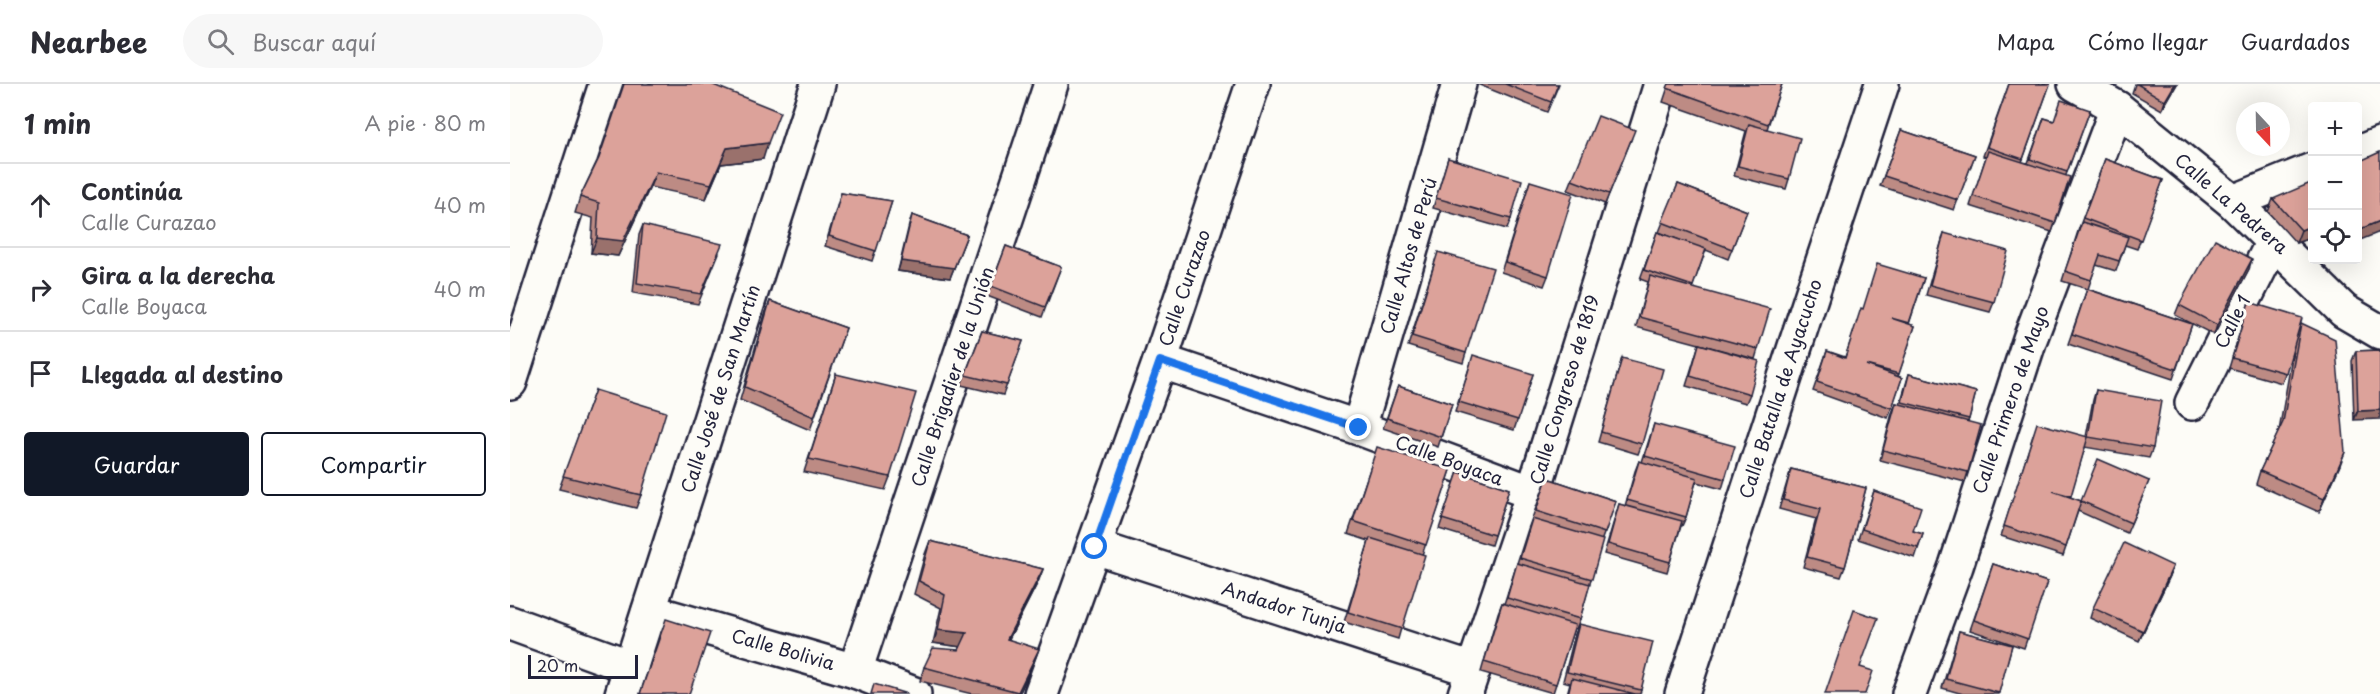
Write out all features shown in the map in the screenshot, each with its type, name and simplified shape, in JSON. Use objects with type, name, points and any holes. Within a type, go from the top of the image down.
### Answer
[{"type":"street","points":[[510,382],[606,84]]},
{"type":"street","name":"Calle José de San Martín","points":[[627,680],[818,84]]},
{"type":"street","name":"Calle Brigadier de la Unión","points":[[855,671],[1051,84]]},
{"type":"street","name":"Calle Curazao","points":[[1041,694],[1160,361],[1253,84]]},
{"type":"street","name":"Calle Altos de Perú","points":[[1359,428],[1459,84]]},
{"type":"street","name":"Calle Congreso de 1819","points":[[1469,682],[1533,493],[1661,84]]},
{"type":"street","name":"Calle Batalla de Ayacucho","points":[[1682,694],[1882,84]]},
{"type":"street","name":"Calle La Pedrera","points":[[2075,84],[2117,108],[2233,202],[2344,311],[2380,333]]},
{"type":"street","name":"Calle Primero de Mayo","points":[[1910,694],[1956,566],[2030,339],[2117,108]]},
{"type":"street","points":[[2362,151],[2380,144]]},
{"type":"street","points":[[2233,202],[2308,172]]},
{"type":"street","name":"Calle 1","points":[[2192,403],[2274,240]]},
{"type":"street","name":"Calle Boyaca","points":[[1160,361],[1359,428],[1533,493]]},
{"type":"street","name":"Andador Tunja","points":[[1095,547],[1469,682]]},
{"type":"street","name":"Calle Bolivia","points":[[649,611],[855,671],[914,694]]},
{"type":"street","points":[[510,623],[627,680]]},
{"type":"building","points":[[624,84],[711,84],[780,112],[768,143],[727,148],[711,184],[656,172],[623,241],[597,238],[599,203],[580,197],[599,158]]},
{"type":"building","points":[[1505,84],[1558,84],[1551,102]]},
{"type":"building","points":[[1669,84],[1782,84],[1768,124],[1667,88]]},
{"type":"building","points":[[2009,84],[2050,84],[2023,159],[1987,147]]},
{"type":"building","points":[[2137,84],[2175,84],[2165,101]]},
{"type":"building","points":[[2061,100],[2090,110],[2067,172],[2030,159],[2044,118],[2054,121]]},
{"type":"building","points":[[1598,116],[1635,130],[1609,194],[1572,180]]},
{"type":"building","points":[[1749,124],[1800,138],[1789,179],[1738,166]]},
{"type":"building","points":[[1901,130],[1975,155],[1958,200],[1884,176]]},
{"type":"building","points":[[1988,151],[2070,177],[2055,223],[1973,196]]},
{"type":"building","points":[[2380,152],[2380,221],[2362,228],[2362,210],[2362,160]]},
{"type":"building","points":[[1448,158],[1522,180],[1511,219],[1436,198]]},
{"type":"building","points":[[2105,159],[2163,180],[2141,240],[2083,218]]},
{"type":"building","points":[[1530,181],[1573,194],[1548,276],[1505,262]]},
{"type":"building","points":[[1678,184],[1747,211],[1732,249],[1662,222]]},
{"type":"building","points":[[2308,184],[2308,227],[2301,230],[2273,199]]},
{"type":"building","points":[[841,193],[892,201],[876,251],[829,236]]},
{"type":"building","points":[[912,215],[967,235],[954,268],[901,261]]},
{"type":"building","points":[[2082,222],[2128,237],[2119,261],[2100,255],[2091,280],[2065,271]]},
{"type":"building","points":[[643,225],[722,244],[701,294],[637,283]]},
{"type":"building","points":[[1657,232],[1706,249],[1693,286],[1644,270]]},
{"type":"building","points":[[1944,233],[2008,251],[1994,302],[1930,285]]},
{"type":"building","points":[[2215,239],[2252,259],[2217,325],[2179,305]]},
{"type":"building","points":[[1006,246],[1061,267],[1045,307],[991,286]]},
{"type":"building","points":[[1438,252],[1493,268],[1466,353],[1412,336]]},
{"type":"building","points":[[1877,264],[1924,278],[1909,323],[1891,318],[1915,326],[1899,374],[1866,365],[1902,378],[1892,408],[1817,382],[1827,351],[1845,358]]},
{"type":"building","points":[[1650,276],[1770,309],[1758,349],[1639,317]]},
{"type":"building","points":[[2087,289],[2192,324],[2176,369],[2072,334]]},
{"type":"building","points":[[770,301],[846,328],[814,417],[745,387]]},
{"type":"building","points":[[2249,302],[2302,318],[2286,373],[2232,358]]},
{"type":"building","points":[[2301,323],[2335,339],[2345,452],[2324,499],[2260,471],[2283,422]]},
{"type":"building","points":[[982,331],[1023,341],[1007,385],[965,375]]},
{"type":"building","points":[[1699,344],[1759,361],[1750,394],[1690,376]]},
{"type":"building","points":[[2380,350],[2380,410],[2358,411],[2356,351]]},
{"type":"building","points":[[1473,355],[1533,374],[1518,420],[1459,402]]},
{"type":"building","points":[[1622,358],[1663,369],[1642,444],[1601,432]]},
{"type":"building","points":[[836,374],[916,393],[890,477],[809,459]]},
{"type":"building","points":[[1909,374],[1976,392],[1969,419],[1902,402]]},
{"type":"building","points":[[1398,386],[1452,404],[1441,437],[1387,418]]},
{"type":"building","points":[[595,390],[666,412],[641,495],[563,476]]},
{"type":"building","points":[[2096,390],[2161,401],[2153,448],[2088,437]]},
{"type":"building","points":[[1896,403],[1981,425],[1968,472],[1883,450]]},
{"type":"building","points":[[2037,423],[2088,437],[2071,496],[2053,491],[2081,501],[2066,547],[2004,526]]},
{"type":"building","points":[[1654,424],[1735,446],[1725,479],[1645,456]]},
{"type":"building","points":[[1377,447],[1451,470],[1426,545],[1353,521]]},
{"type":"building","points":[[2098,459],[2149,481],[2131,523],[2081,501]]},
{"type":"building","points":[[1639,461],[1697,478],[1686,517],[1627,500]]},
{"type":"building","points":[[1791,469],[1866,488],[1845,567],[1807,557],[1820,509],[1783,500]]},
{"type":"building","points":[[1458,472],[1509,489],[1494,535],[1442,519]]},
{"type":"building","points":[[1547,478],[1616,501],[1605,533],[1536,511]]},
{"type":"building","points":[[1874,491],[1921,507],[1913,531],[1923,534],[1918,548],[1862,529]]},
{"type":"building","points":[[1619,504],[1682,521],[1670,562],[1608,544]]},
{"type":"building","points":[[1532,519],[1603,540],[1592,579],[1520,558]]},
{"type":"building","points":[[1370,538],[1425,555],[1402,629],[1348,612]]},
{"type":"building","points":[[930,541],[1043,569],[1007,639],[1039,649],[1018,692],[924,667],[933,648],[959,650],[967,633],[938,630],[945,595],[919,581]]},
{"type":"building","points":[[2124,543],[2173,566],[2143,631],[2093,608]]},
{"type":"building","points":[[1517,563],[1590,584],[1580,619],[1507,598]]},
{"type":"building","points":[[1993,564],[2047,582],[2028,639],[1974,620]]},
{"type":"building","points":[[1502,603],[1575,625],[1556,684],[1484,662]]},
{"type":"building","points":[[1854,610],[1878,618],[1860,667],[1873,671],[1865,694],[1825,694]]},
{"type":"building","points":[[666,619],[710,633],[689,694],[640,694]]},
{"type":"building","points":[[1579,624],[1653,642],[1641,690],[1567,672]]},
{"type":"building","points":[[1959,631],[2012,645],[1999,693],[1946,679]]},
{"type":"building","points":[[1572,678],[1635,694],[1568,694]]},
{"type":"building","points":[[874,684],[907,694],[871,694]]},
{"type":"route","points":[[1095,547],[1160,361],[1359,428]]}]
